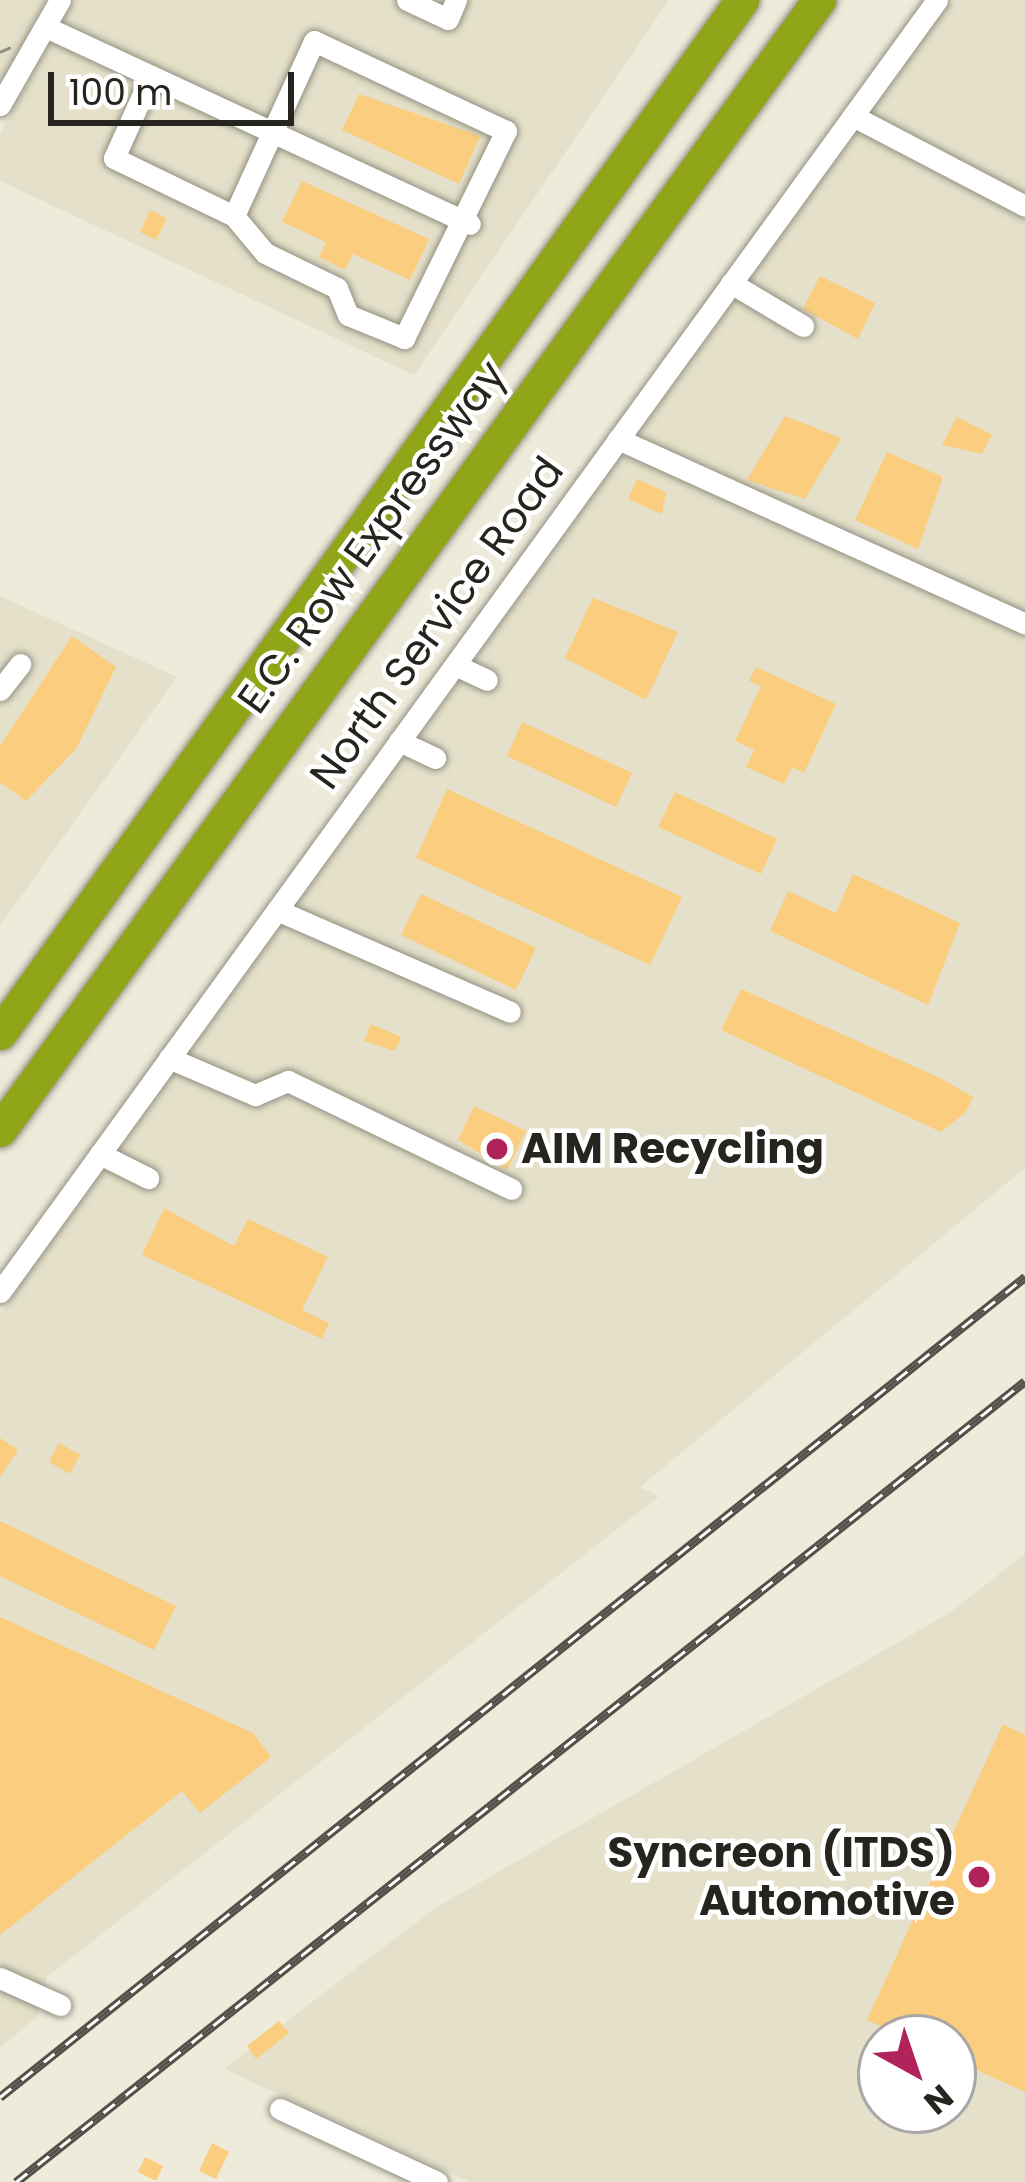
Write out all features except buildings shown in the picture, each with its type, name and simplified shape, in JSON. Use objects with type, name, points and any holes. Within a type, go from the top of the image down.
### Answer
[{"type":"highway","points":[[683,78],[730,0]]},
{"type":"highway","name":"E.C. Row Expressway","points":[[0,1033],[742,0]]},
{"type":"highway","name":"E.C. Row Expressway","points":[[0,1130],[819,0]]},
{"type":"highway","points":[[744,105],[832,0]]},
{"type":"street","points":[[0,105],[60,0]]},
{"type":"street","points":[[407,0],[448,19],[456,0]]},
{"type":"street","name":"North Service Road","points":[[0,1292],[937,0]]},
{"type":"street","points":[[48,28],[466,223]]},
{"type":"street","points":[[151,76],[114,158],[234,216],[265,253],[337,288],[348,315],[404,338],[466,223],[506,131],[314,41],[234,216]]},
{"type":"street","points":[[853,116],[1025,206]]},
{"type":"street","points":[[731,284],[803,326]]},
{"type":"street","points":[[618,439],[1025,624]]},
{"type":"street","points":[[0,690],[20,664]]},
{"type":"street","points":[[455,665],[487,680]]},
{"type":"street","points":[[399,741],[435,758]]},
{"type":"street","points":[[277,910],[510,1012]]},
{"type":"street","points":[[170,1058],[255,1095],[288,1082],[511,1189]]},
{"type":"street","points":[[100,1154],[148,1178]]},
{"type":"street","points":[[0,1978],[60,2005]]},
{"type":"street","points":[[280,2109],[437,2182]]},
{"type":"shaded area","points":[[0,0],[46,0],[0,83]]},
{"type":"shaded area","points":[[75,0],[669,0],[414,375],[0,181],[0,133]]},
{"type":"shaded area","points":[[953,0],[1025,0],[1025,1168],[640,1487],[659,1496],[47,1977],[37,2017],[0,2048],[0,1314]]},
{"type":"shaded area","points":[[0,596],[177,677],[0,926]]},
{"type":"shaded area","points":[[1025,1554],[1025,2182],[470,2182],[224,2069],[434,1909],[949,1613]]},
{"type":"railway","points":[[0,2097],[1025,1277]]},
{"type":"railway","points":[[16,2182],[1025,1381]]},
{"type":"place","name":"AIM Recycling","points":[[497,1149]]},
{"type":"place","name":"Syncreon (ITDS) Automotive","points":[[979,1877]]}]
